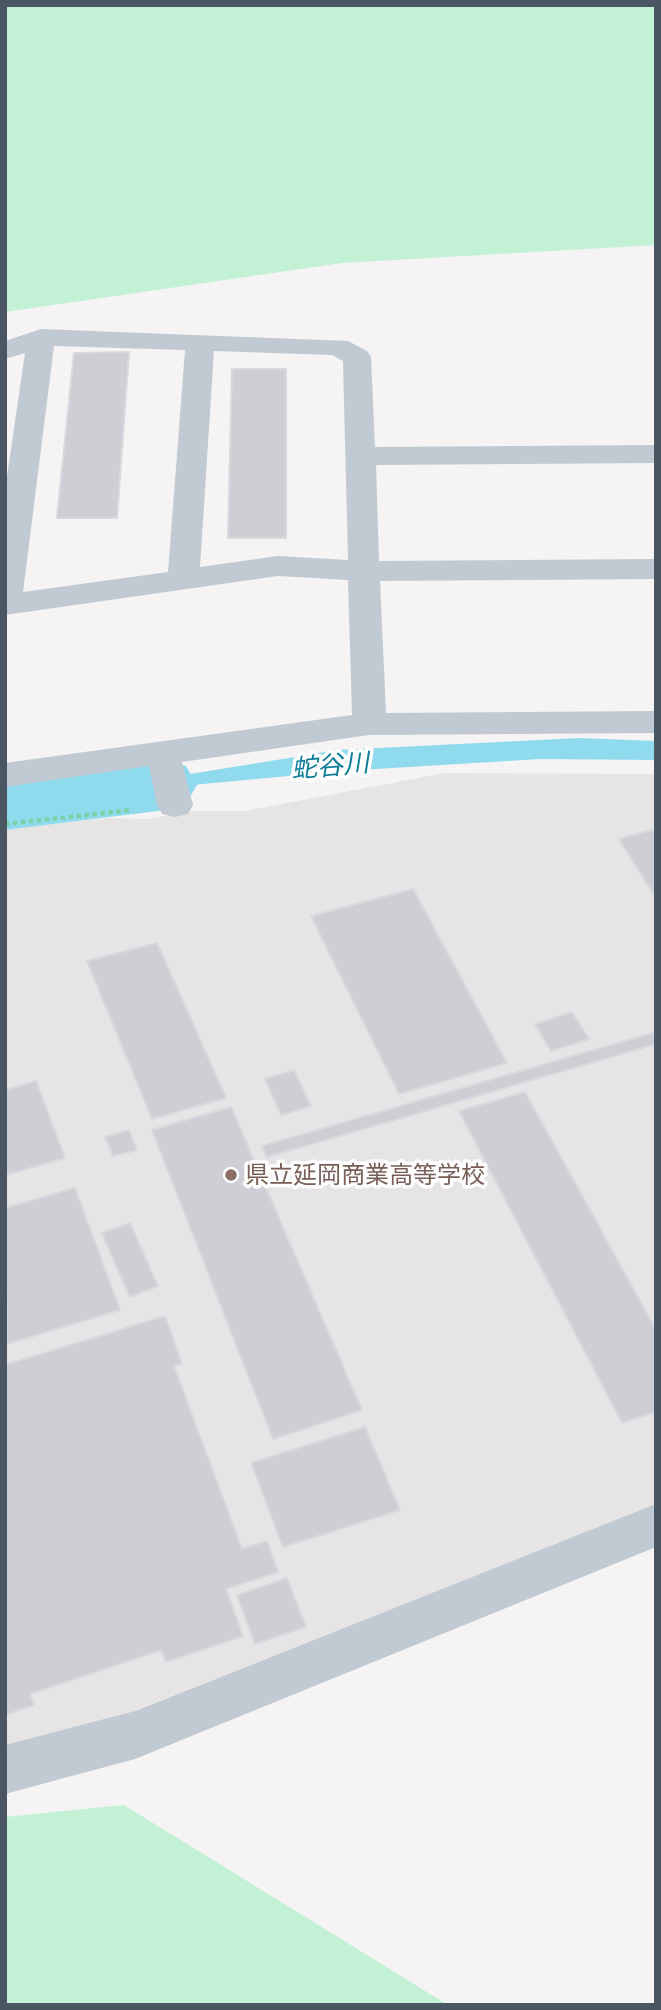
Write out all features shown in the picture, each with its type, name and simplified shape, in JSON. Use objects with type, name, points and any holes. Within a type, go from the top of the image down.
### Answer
[{"type":"street","points":[[41,337],[5,605],[278,566],[364,571],[656,569]]},
{"type":"street","points":[[5,351],[41,337],[338,347],[357,357],[369,724]]},
{"type":"street","points":[[183,580],[200,344]]},
{"type":"street","points":[[359,456],[656,454]]},
{"type":"street","points":[[5,775],[369,724],[656,722]]},
{"type":"street","points":[[164,754],[173,801]]},
{"type":"street","points":[[5,1770],[135,1735],[656,1525]]},
{"type":"path","points":[[5,824],[173,801]]},
{"type":"shaded area","points":[[445,773],[656,774],[656,1505],[128,1713],[5,1746],[5,829],[109,818],[148,819],[194,811],[245,811]]},
{"type":"green space","points":[[5,5],[656,5],[656,245],[342,263],[5,312]]},
{"type":"green space","points":[[124,1805],[448,2005],[5,2005],[5,1817]]},
{"type":"water","points":[[579,738],[656,741],[656,760],[541,759],[342,771],[203,784],[5,810],[5,804],[338,750]]},
{"type":"building","points":[[129,352],[117,518],[57,518],[74,353]]},
{"type":"building","points":[[232,369],[286,369],[286,538],[228,538]]},
{"type":"building","points":[[656,829],[656,898],[619,839]]},
{"type":"building","points":[[413,889],[507,1063],[399,1094],[311,916]]},
{"type":"building","points":[[157,943],[226,1098],[152,1119],[87,961]]},
{"type":"building","points":[[572,1012],[589,1039],[551,1051],[535,1024]]},
{"type":"building","points":[[656,1032],[656,1044],[267,1157],[262,1146]]},
{"type":"building","points":[[294,1070],[311,1106],[281,1115],[265,1079]]},
{"type":"building","points":[[36,1081],[65,1158],[5,1175],[5,1090]]},
{"type":"building","points":[[525,1092],[656,1330],[656,1412],[622,1423],[459,1111]]},
{"type":"building","points":[[231,1107],[362,1410],[273,1439],[152,1130]]},
{"type":"building","points":[[129,1130],[137,1150],[113,1156],[105,1137]]},
{"type":"building","points":[[75,1188],[120,1310],[7,1344],[5,1208]]},
{"type":"building","points":[[130,1223],[158,1286],[130,1297],[102,1233]]},
{"type":"building","points":[[165,1316],[182,1364],[174,1366],[242,1549],[267,1541],[278,1572],[226,1589],[243,1636],[166,1662],[161,1650],[30,1694],[34,1705],[5,1715],[5,1365]]},
{"type":"building","points":[[365,1427],[400,1510],[283,1547],[251,1463]]},
{"type":"building","points":[[287,1578],[306,1627],[255,1644],[237,1595]]},
{"type":"waterway","name":"蛇谷川","points":[[5,803],[158,785]]},
{"type":"place","name":"県立延岡商業高等学校","points":[[231,1175]]}]
